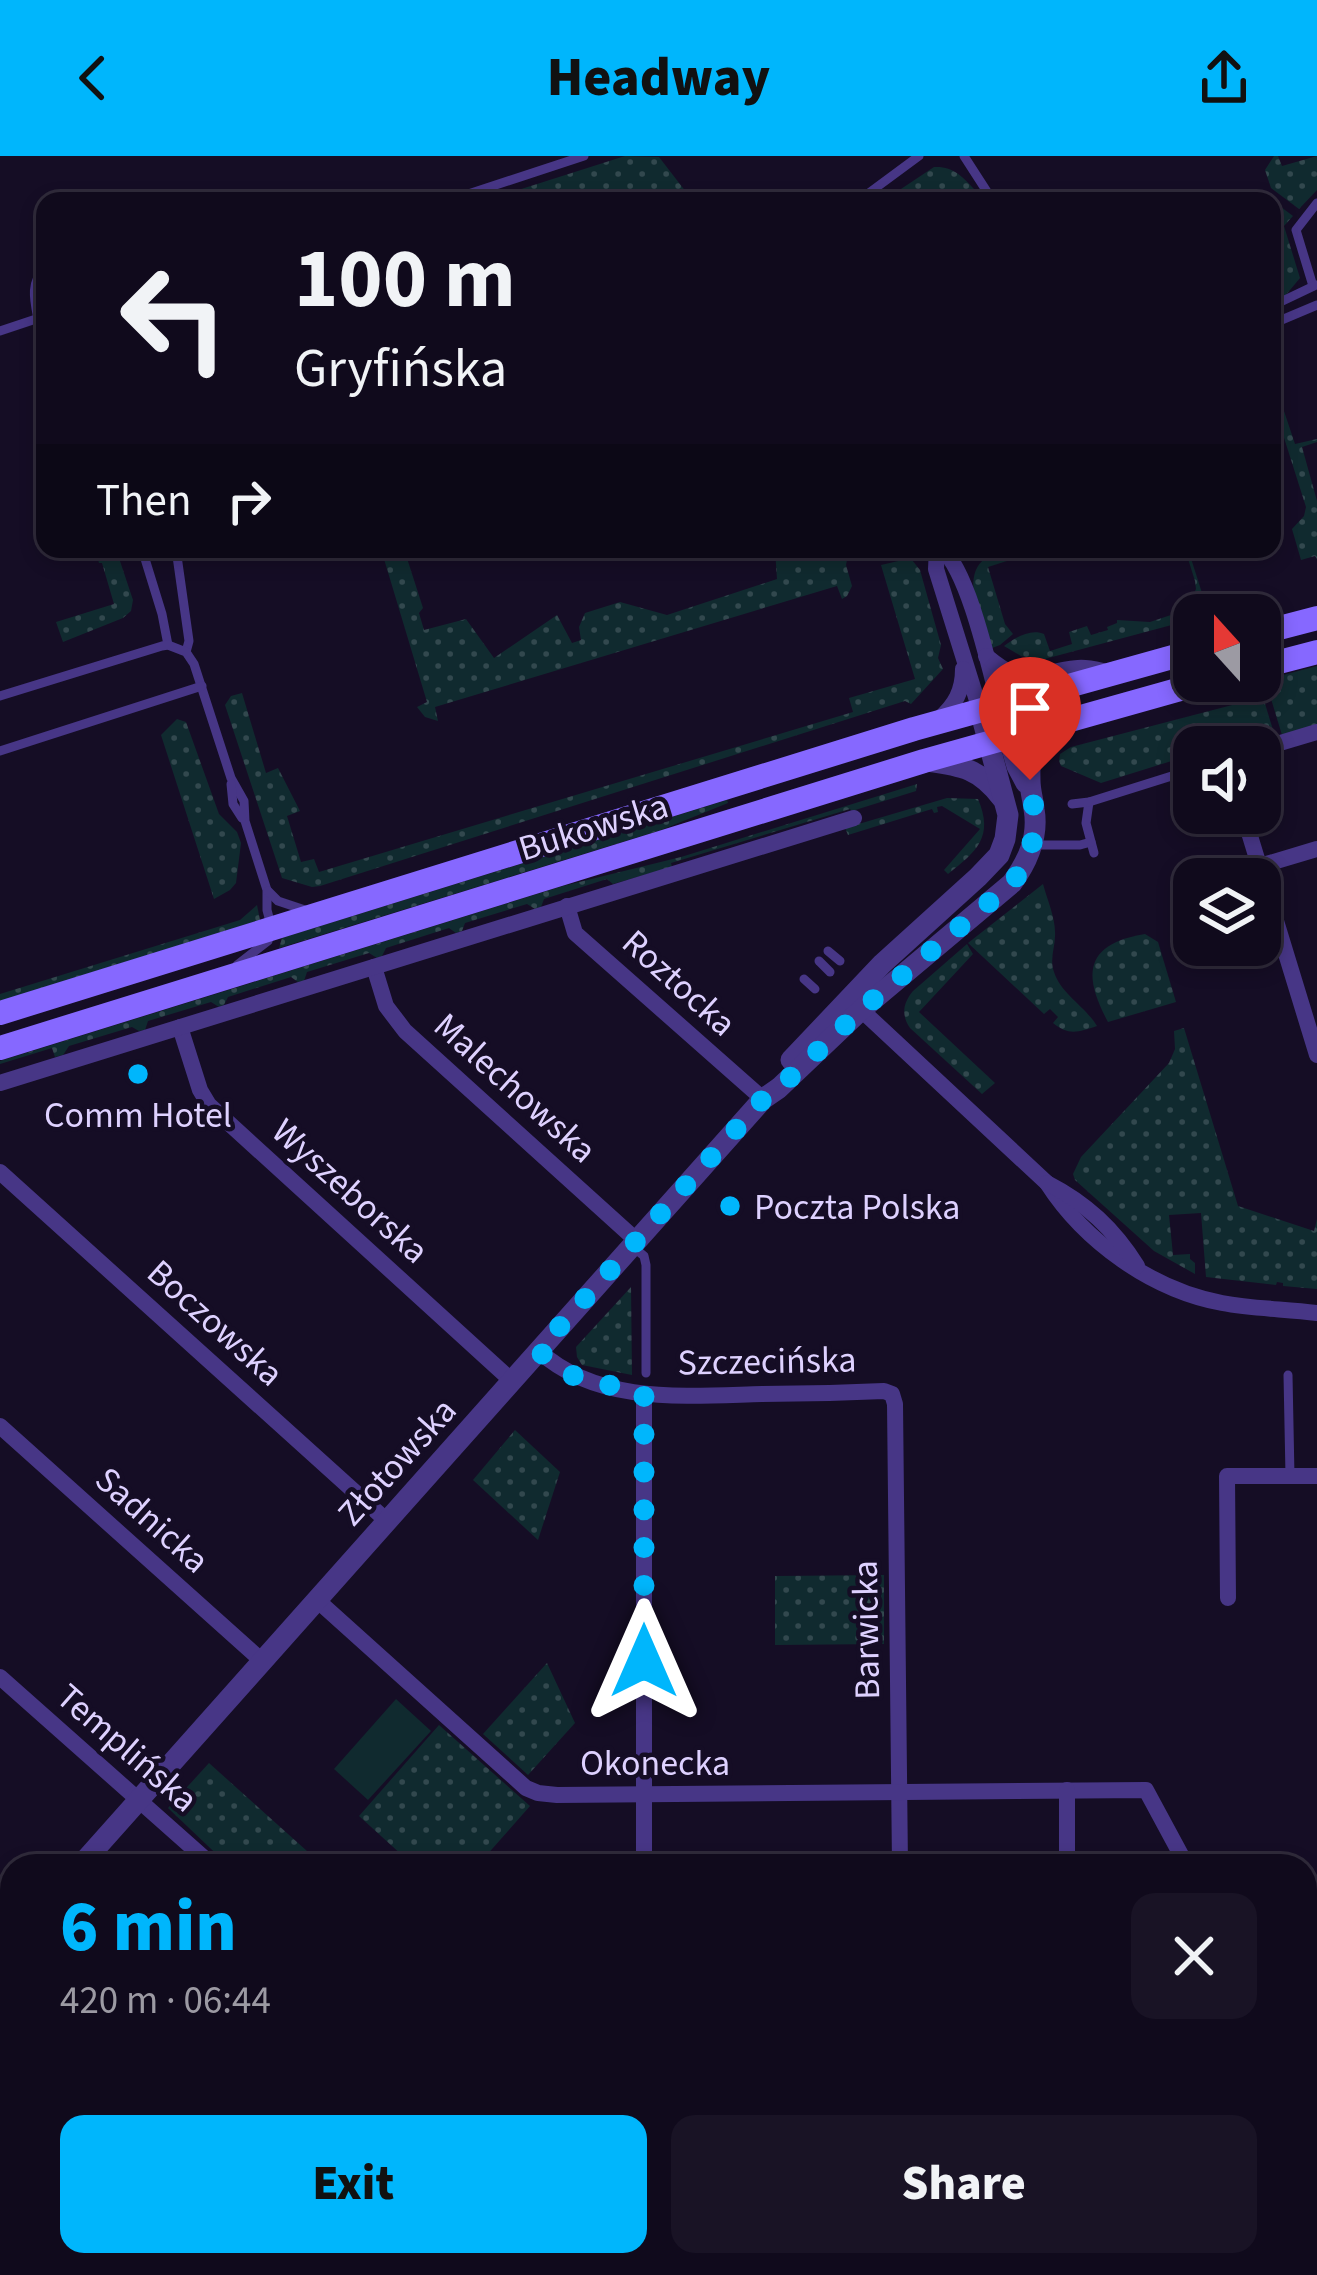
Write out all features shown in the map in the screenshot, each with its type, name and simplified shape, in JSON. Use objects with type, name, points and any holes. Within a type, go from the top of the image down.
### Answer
[{"type":"main road","points":[[1281,628],[1317,618]]},
{"type":"main road","points":[[1281,661],[1317,652]]},
{"type":"main road","name":"Bukowska","points":[[0,1013],[934,724],[1173,657]]},
{"type":"main road","name":"Bukowska","points":[[0,1048],[925,761],[1173,691]]},
{"type":"street","points":[[938,558],[936,569],[964,662],[990,707]]},
{"type":"street","points":[[948,558],[956,566],[986,656],[990,707]]},
{"type":"street","points":[[986,656],[1025,679],[1081,668],[1113,673]]},
{"type":"street","points":[[934,724],[960,693],[964,662]]},
{"type":"street","name":"Złotowska","points":[[855,1004],[911,936],[999,855],[1008,825],[999,739],[990,707]]},
{"type":"street","name":"Złotowska","points":[[91,1854],[763,1099],[772,1080],[855,1004],[1002,892],[1020,872],[1033,845],[1030,760],[1041,737],[1066,720]]},
{"type":"street","points":[[1281,743],[1317,732]]},
{"type":"street","name":"Złotowska","points":[[999,739],[1030,792]]},
{"type":"street","points":[[925,761],[971,769],[1006,804]]},
{"type":"street","name":"Bukowska","points":[[0,1083],[854,818]]},
{"type":"street","points":[[1281,860],[1317,849]]},
{"type":"street","name":"Roztocka","points":[[567,907],[575,933],[763,1099]]},
{"type":"street","points":[[1281,936],[1317,1055]]},
{"type":"street","name":"Malechowska","points":[[374,967],[386,1006],[405,1031],[634,1243]]},
{"type":"street","points":[[855,1004],[1047,1183],[1062,1207],[1109,1251],[1193,1296],[1317,1313]]},
{"type":"street","name":"Wyszeborska","points":[[180,1027],[209,1105],[512,1381]]},
{"type":"street","name":"Boczowska","points":[[0,1172],[387,1521]]},
{"type":"street","name":"Szczecińska","points":[[538,1351],[574,1376],[644,1394],[892,1394]]},
{"type":"street","points":[[644,1394],[644,1854]]},
{"type":"street","name":"Barwicka","points":[[892,1394],[900,1854]]},
{"type":"street","name":"Sadnicka","points":[[0,1426],[262,1661]]},
{"type":"street","points":[[1228,1598],[1227,1477],[1317,1476]]},
{"type":"street","name":"Okonecka","points":[[317,1600],[526,1788],[557,1796],[1147,1790],[1180,1854]]},
{"type":"street","name":"Templińska","points":[[0,1677],[200,1854]]},
{"type":"street","points":[[1066,1854],[1067,1790]]},
{"type":"lane","points":[[474,192],[584,156]]},
{"type":"lane","points":[[870,192],[919,156]]},
{"type":"lane","points":[[964,156],[987,192]]},
{"type":"lane","points":[[1281,302],[1315,285],[1296,230],[1317,203]]},
{"type":"lane","points":[[1281,321],[1317,305]]},
{"type":"lane","points":[[0,331],[36,320]]},
{"type":"lane","points":[[145,558],[168,645]]},
{"type":"lane","points":[[177,558],[189,641],[186,652]]},
{"type":"lane","points":[[0,696],[168,645],[186,652],[202,686],[231,778],[244,801],[272,929],[260,950],[213,982]]},
{"type":"lane","points":[[0,751],[202,686]]},
{"type":"lane","points":[[1072,804],[1173,776]]},
{"type":"lane","points":[[1033,845],[1092,848],[1086,823],[1089,802]]},
{"type":"lane","points":[[267,890],[287,906],[322,914]]},
{"type":"lane","points":[[828,950],[840,961]]},
{"type":"lane","points":[[819,962],[830,971]]},
{"type":"lane","points":[[803,979],[815,989]]},
{"type":"lane","points":[[634,1243],[646,1265],[646,1373]]},
{"type":"lane","points":[[1288,1375],[1290,1476]]},
{"type":"green space","points":[[625,156],[659,157],[686,192],[512,192]]},
{"type":"green space","points":[[1274,156],[1282,166],[1317,156],[1317,190],[1299,209],[1271,188],[1265,170]]},
{"type":"green space","points":[[934,167],[947,168],[975,190],[975,192],[896,192]]},
{"type":"green space","points":[[1281,207],[1293,216],[1284,226],[1300,278],[1281,298]]},
{"type":"green space","points":[[1281,402],[1295,444],[1317,439],[1302,447],[1317,501],[1317,559],[1301,560],[1292,529],[1306,507],[1281,428]]},
{"type":"green space","points":[[98,558],[119,558],[133,600],[131,611],[63,642],[56,622],[114,604]]},
{"type":"green space","points":[[384,558],[407,558],[423,608],[419,613],[424,630],[466,619],[494,658],[557,615],[572,643],[581,640],[579,627],[585,613],[620,602],[667,615],[777,579],[776,558],[847,558],[852,586],[842,599],[837,586],[435,707],[438,721],[425,717],[417,707],[427,702]]},
{"type":"green space","points":[[986,558],[1013,559],[988,567],[1005,624],[1013,634],[992,648],[974,591],[978,566]]},
{"type":"green space","points":[[1188,558],[1202,594],[1194,594]]},
{"type":"green space","points":[[907,559],[920,570],[943,669],[911,704],[905,701],[320,886],[282,878],[225,705],[231,696],[242,693],[266,773],[278,768],[300,811],[287,816],[301,862],[314,859],[319,872],[853,712],[849,698],[915,679],[881,565]]},
{"type":"green space","points":[[1173,614],[1173,625],[1041,660],[1004,646],[1039,632],[1050,651],[1072,644],[1069,632],[1087,626],[1091,635],[1108,630],[1117,620],[1150,622]]},
{"type":"green space","points":[[1317,666],[1317,724],[1282,735],[1272,702],[1281,702],[1281,676]]},
{"type":"green space","points":[[1244,702],[1265,702],[1272,726],[1173,726],[1173,761],[1101,783],[1061,766],[1060,754],[1071,747]]},
{"type":"green space","points":[[177,719],[186,722],[219,814],[241,843],[236,883],[214,899],[161,735]]},
{"type":"green space","points":[[917,784],[916,791],[671,863],[672,867],[613,884],[607,879],[544,899],[535,909],[527,904],[465,923],[456,933],[449,928],[386,948],[377,958],[369,953],[307,972],[304,981],[291,977],[228,997],[219,1007],[211,1002],[148,1021],[145,1030],[132,1027],[69,1046],[63,1055],[55,1057],[52,1048],[0,1064],[563,886],[681,857]]},
{"type":"green space","points":[[947,798],[978,799],[984,824],[980,842],[948,874],[944,870],[980,829],[942,806],[937,807],[938,812],[932,809],[848,835],[845,828]]},
{"type":"green space","points":[[727,800],[661,830],[279,948],[282,938]]},
{"type":"green space","points":[[1043,884],[1055,926],[1054,972],[1097,1026],[1074,1032],[1059,1027],[1050,1009],[1044,1014],[968,943]]},
{"type":"green space","points":[[257,905],[260,920],[0,1001],[0,994],[240,920]]},
{"type":"green space","points":[[1145,934],[1158,942],[1176,1002],[1108,1022],[1094,989],[1094,964],[1110,945]]},
{"type":"green space","points":[[967,944],[973,954],[919,1012],[995,1083],[982,1094],[910,1028],[904,1014],[913,991]]},
{"type":"green space","points":[[1184,1028],[1238,1206],[1314,1231],[1317,1219],[1317,1289],[1206,1277],[1201,1213],[1169,1215],[1173,1255],[1190,1254],[1195,1274],[1154,1251],[1075,1180],[1081,1157],[1169,1063],[1175,1049],[1174,1031]]},
{"type":"green space","points":[[631,1287],[632,1375],[582,1365],[576,1347]]},
{"type":"green space","points":[[515,1430],[560,1472],[538,1540],[473,1480]]},
{"type":"green space","points":[[884,1575],[884,1644],[775,1645],[775,1576]]},
{"type":"green space","points":[[547,1663],[575,1723],[528,1775],[483,1734]]},
{"type":"green space","points":[[396,1699],[431,1731],[368,1800],[334,1769]]},
{"type":"green space","points":[[439,1725],[530,1806],[488,1854],[401,1854],[359,1816]]},
{"type":"green space","points":[[209,1763],[310,1854],[216,1854],[168,1808]]},
{"type":"place","name":"Comm Hotel","points":[[138,1074]]},
{"type":"place","name":"Poczta Polska","points":[[730,1206]]},
{"type":"route","points":[[644,1661],[644,1394],[574,1376],[538,1351],[763,1099],[1012,883],[1033,845],[1030,780]]}]
